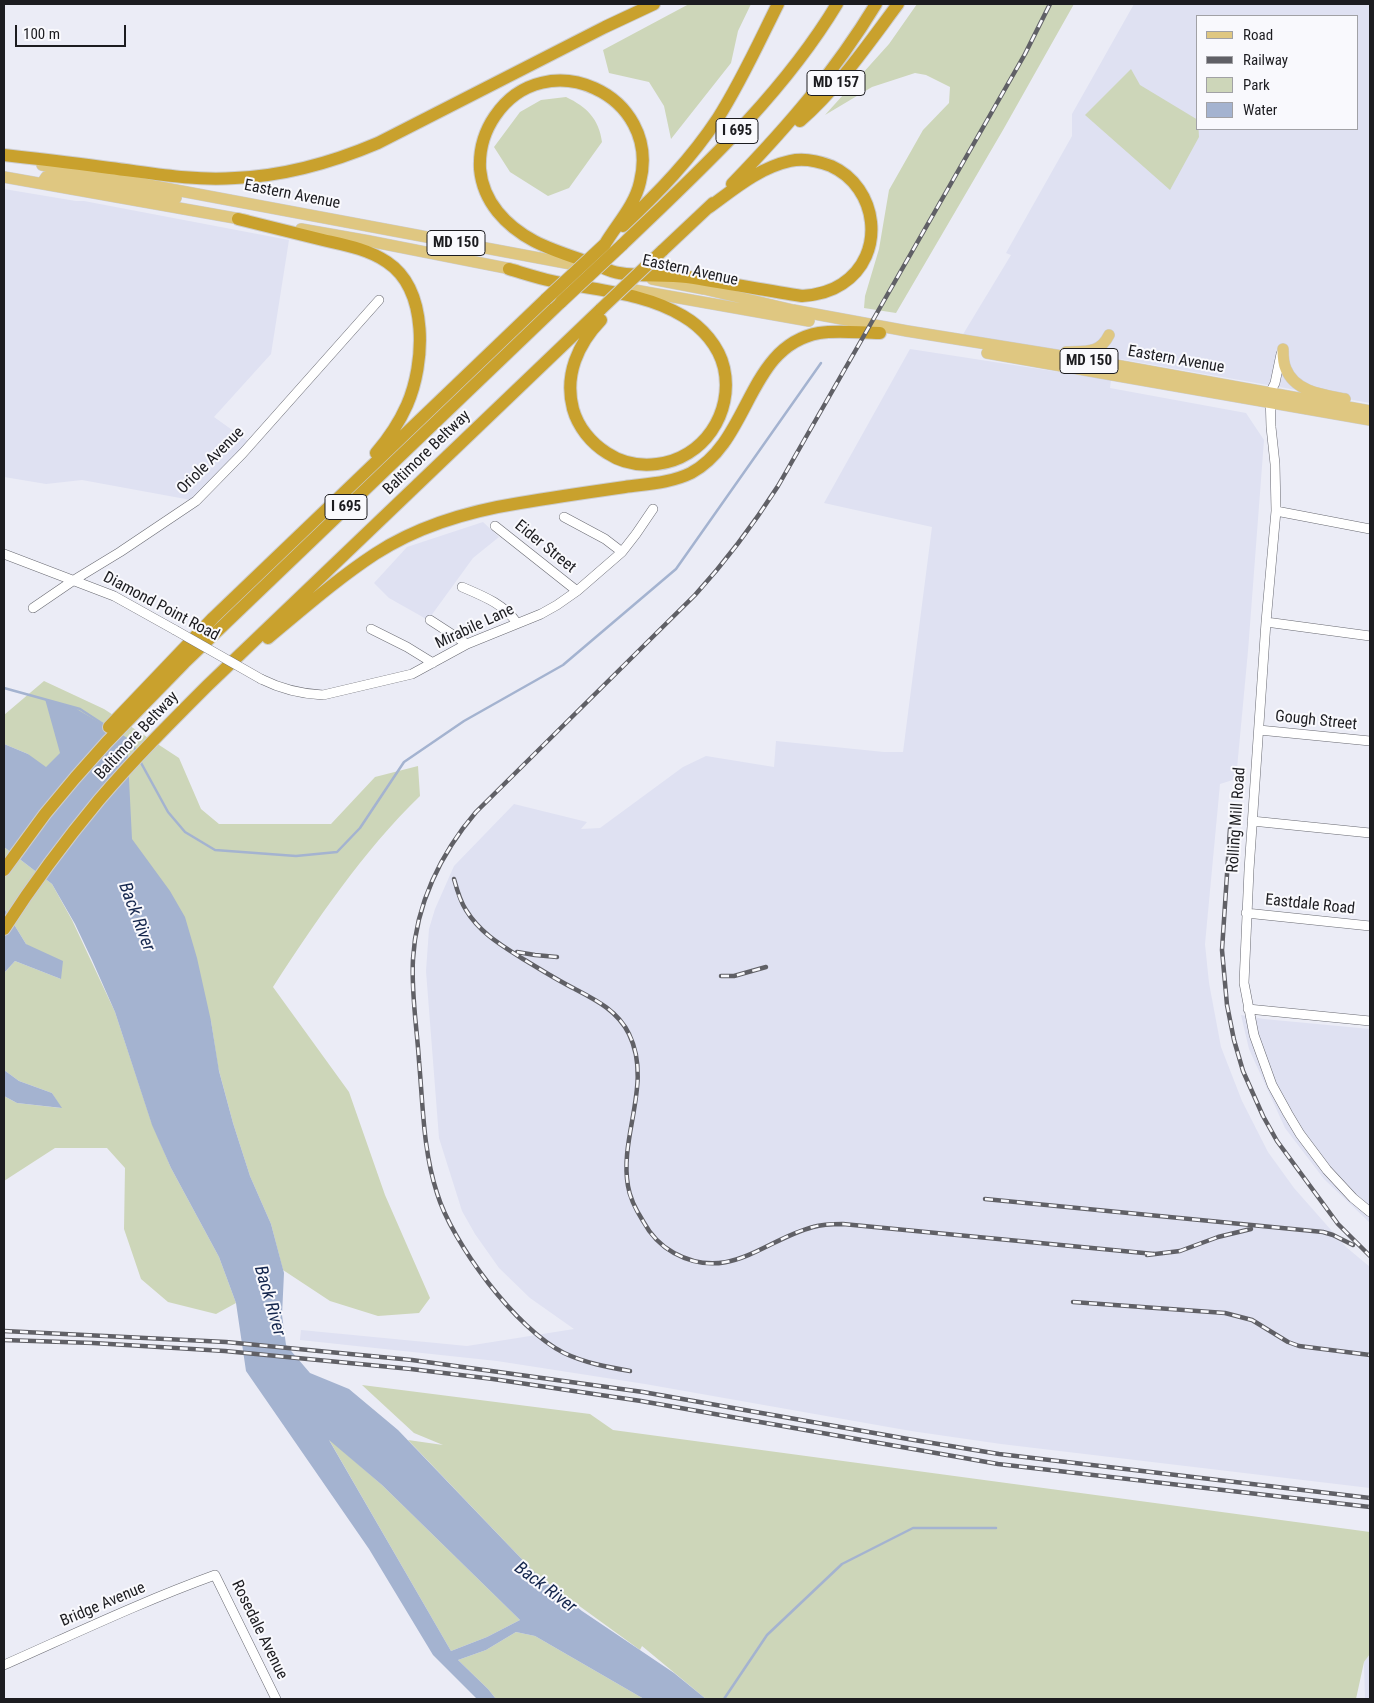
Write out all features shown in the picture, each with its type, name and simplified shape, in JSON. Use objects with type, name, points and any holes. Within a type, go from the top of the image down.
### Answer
[{"type":"highway","points":[[4,156],[174,177],[207,179],[259,176],[307,168],[341,159],[378,144],[646,4]]},
{"type":"highway","points":[[605,27],[654,4]]},
{"type":"highway","points":[[130,711],[213,618],[661,190],[702,141],[731,97],[778,4]]},
{"type":"highway","name":"Baltimore Beltway","points":[[4,870],[45,814],[130,711],[184,663],[716,154],[781,82],[808,48],[837,4]]},
{"type":"highway","name":"Baltimore Beltway","points":[[4,929],[39,877],[100,799],[156,737],[605,310],[764,151],[807,103],[834,68],[876,4]]},
{"type":"highway","name":"MD 157","points":[[764,151],[814,109],[848,69],[898,4]]},
{"type":"highway","points":[[605,244],[629,208],[640,184],[643,154],[636,126],[621,105],[599,89],[585,84],[558,80],[542,82],[530,87],[508,100],[485,133],[480,160],[480,174],[488,197],[500,216],[521,234],[556,251],[618,273],[684,277],[802,296],[817,295],[843,284],[852,276],[864,259],[871,238],[871,216],[868,204],[856,184],[836,168],[813,160],[791,160],[766,169],[752,176],[708,208]]},
{"type":"highway","points":[[238,219],[376,255],[392,266],[404,279],[416,306],[419,325],[419,362],[416,381],[408,404],[386,441],[307,528]]},
{"type":"highway","points":[[509,268],[552,281],[633,296],[654,302],[684,317],[703,332],[719,354],[724,368],[726,382],[725,398],[722,410],[713,429],[693,451],[666,463],[649,465],[622,461],[598,448],[579,424],[570,395],[572,368],[583,342],[605,310]]},
{"type":"highway","points":[[208,686],[350,571],[395,542],[452,518],[483,510],[654,483],[689,474],[705,464],[719,450],[730,435],[767,368],[781,351],[808,336],[819,333],[880,333]]},
{"type":"main road","name":"Eastern Avenue","points":[[4,156],[704,289],[793,310],[1043,354],[1270,397],[1370,420]]},
{"type":"main road","points":[[42,183],[46,177],[52,176],[225,206],[252,204]]},
{"type":"main road","name":"Eastern Avenue","points":[[4,177],[880,333],[1370,412]]},
{"type":"main road","points":[[1043,354],[1090,351],[1105,344],[1109,335]]},
{"type":"main road","points":[[1283,349],[1286,370],[1295,382],[1308,390],[1370,407]]},
{"type":"street","name":"Oriole Avenue","points":[[32,608],[196,501],[243,453],[379,300]]},
{"type":"street","points":[[1270,397],[1283,349]]},
{"type":"street","name":"Rolling Mill Road","points":[[1270,397],[1276,511],[1252,821],[1244,983],[1254,1035],[1272,1085],[1300,1134],[1327,1170],[1370,1212]]},
{"type":"street","name":"Mirabile Lane","points":[[272,685],[285,690],[310,694],[333,693],[412,674],[467,644],[545,612],[577,591],[622,552],[653,509]]},
{"type":"street","points":[[1276,511],[1370,529]]},
{"type":"street","points":[[564,517],[605,539],[622,552]]},
{"type":"street","name":"Eider Street","points":[[495,526],[577,591]]},
{"type":"street","name":"Diamond Point Road","points":[[4,554],[114,596],[272,685]]},
{"type":"street","points":[[462,587],[508,611],[517,623]]},
{"type":"street","points":[[430,620],[467,644]]},
{"type":"street","points":[[1266,622],[1370,636]]},
{"type":"street","points":[[371,629],[407,647],[433,663]]},
{"type":"street","name":"Gough Street","points":[[1259,730],[1370,742]]},
{"type":"street","points":[[1252,821],[1370,833]]},
{"type":"street","name":"Eastdale Road","points":[[1246,913],[1370,926]]},
{"type":"street","points":[[1248,1009],[1370,1021]]},
{"type":"street","name":"Bridge Avenue","points":[[4,1665],[175,1590],[215,1575]]},
{"type":"street","name":"Rosedale Avenue","points":[[215,1575],[276,1699]]},
{"type":"shaded area","points":[[1134,4],[1370,4],[1370,403],[1126,360],[962,336],[1011,255],[1006,253],[1072,136],[1072,114]]},
{"type":"shaded area","points":[[4,189],[84,201],[289,240],[271,354],[214,417],[249,442],[191,500],[82,480],[46,484],[4,477]]},
{"type":"shaded area","points":[[910,349],[1111,380],[1110,388],[1246,413],[1264,440],[1236,779],[1220,784],[1205,944],[1209,983],[1221,1047],[1242,1101],[1268,1152],[1294,1188],[1346,1247],[1370,1267],[1370,1488],[1001,1444],[911,1431],[645,1384],[497,1361],[300,1340],[301,1330],[467,1346],[574,1329],[530,1298],[499,1268],[475,1234],[462,1211],[439,1138],[426,971],[429,929],[435,909],[454,866],[514,804],[587,822],[581,829],[600,828],[683,767],[706,756],[774,767],[776,741],[884,752],[903,752],[932,527],[824,503]]},
{"type":"shaded area","points":[[483,522],[499,537],[473,558],[428,620],[389,598],[374,583],[407,547]]},
{"type":"shaded area","points":[[1241,1015],[1370,1029],[1370,1223],[1324,1179],[1285,1128],[1249,1049]]},
{"type":"shaded area","points":[[1370,1654],[1370,1699],[1365,1699],[1364,1662]]},
{"type":"green space","points":[[689,4],[751,4],[738,31],[731,63],[671,139],[664,106],[649,82],[609,73],[603,50]]},
{"type":"green space","points":[[917,4],[1074,4],[896,313],[864,308],[865,296],[879,249],[889,190],[923,130],[949,103],[950,87],[926,75],[915,73],[872,87],[825,115],[889,44]]},
{"type":"green space","points":[[1131,69],[1140,85],[1196,119],[1196,130],[1199,130],[1199,137],[1170,190],[1085,115]]},
{"type":"green space","points":[[566,97],[580,105],[595,120],[602,142],[569,188],[548,196],[510,172],[494,147],[520,112],[541,100]]},
{"type":"green space","points":[[44,681],[104,709],[179,758],[201,809],[219,824],[331,824],[375,777],[418,766],[420,796],[379,840],[341,887],[273,987],[349,1092],[385,1195],[430,1298],[419,1313],[378,1316],[330,1301],[283,1270],[271,1224],[250,1176],[233,1123],[218,1067],[211,1021],[28,754],[4,744],[4,715]]},
{"type":"green space","points":[[4,847],[52,884],[72,920],[115,1012],[151,1121],[171,1168],[219,1257],[236,1303],[216,1314],[168,1302],[141,1279],[124,1229],[125,1168],[107,1148],[55,1148],[4,1181],[4,1096],[17,1103],[61,1108],[52,1093],[19,1081],[4,1070],[4,973],[15,961],[61,979],[26,944],[4,908]]},
{"type":"green space","points":[[362,1385],[590,1414],[613,1430],[1370,1532],[1370,1654],[1364,1662],[1356,1699],[706,1699],[642,1646],[640,1650],[538,1576],[408,1440],[443,1445],[414,1433]]},
{"type":"green space","points":[[328,1438],[382,1485],[520,1620],[487,1637],[451,1651]]},
{"type":"green space","points":[[516,1632],[535,1636],[644,1699],[496,1699],[458,1660],[486,1650]]},
{"type":"water","name":"Back River","points":[[45,699],[75,708],[127,739],[132,839],[170,891],[185,917],[197,958],[211,1021],[219,1071],[233,1123],[250,1176],[271,1224],[284,1273],[282,1315],[286,1345],[310,1373],[349,1389],[398,1430],[538,1576],[582,1611],[674,1673],[706,1699],[644,1699],[535,1636],[516,1632],[486,1650],[458,1660],[496,1699],[477,1699],[433,1655],[369,1549],[246,1371],[236,1303],[219,1257],[171,1168],[152,1125],[115,1012],[92,960],[75,924],[52,884],[4,847],[4,744],[28,754],[46,767],[60,753]],"holes":[[[329,1440],[382,1485],[520,1620],[487,1637],[451,1651]]]},
{"type":"water","points":[[4,908],[26,944],[63,961],[61,979],[15,961],[4,973]]},
{"type":"water","points":[[4,1070],[19,1081],[52,1093],[62,1108],[17,1103],[4,1096]]},
{"type":"waterway","points":[[140,761],[168,812],[185,832],[215,850],[296,856],[337,852],[360,828],[404,762],[464,721],[563,665],[676,569],[821,363]]},
{"type":"waterway","points":[[4,688],[80,709],[106,726]]},
{"type":"waterway","points":[[119,734],[131,742],[136,751]]},
{"type":"waterway","points":[[724,1699],[767,1635],[842,1564],[913,1528],[996,1528]]},
{"type":"railway","points":[[630,1371],[588,1362],[564,1353],[545,1341],[526,1325],[488,1283],[456,1236],[445,1213],[432,1177],[426,1144],[413,998],[415,939],[425,899],[441,862],[476,812],[695,595],[759,515],[778,486],[1025,54],[1050,4]]},
{"type":"railway","points":[[1230,829],[1222,950],[1227,1005],[1243,1071],[1263,1116],[1277,1141],[1338,1224],[1370,1256]]},
{"type":"railway","points":[[454,879],[464,907],[484,932],[523,959],[598,1002],[619,1019],[629,1034],[638,1071],[626,1167],[629,1191],[636,1209],[649,1230],[660,1243],[674,1253],[694,1261],[712,1263],[729,1261],[746,1256],[795,1233],[813,1227],[843,1224],[1154,1254]]},
{"type":"railway","points":[[517,952],[557,957]]},
{"type":"railway","points":[[721,976],[734,976],[766,967]]},
{"type":"railway","points":[[985,1199],[1323,1232],[1353,1245]]},
{"type":"railway","points":[[1147,1255],[1180,1251],[1218,1237],[1251,1229]]},
{"type":"railway","points":[[1073,1302],[1225,1313],[1252,1320],[1288,1342],[1299,1346],[1370,1355]]},
{"type":"railway","points":[[4,1331],[226,1342],[412,1360],[643,1392],[999,1454],[1370,1498]]},
{"type":"railway","points":[[4,1340],[225,1351],[493,1379],[641,1401],[998,1464],[1370,1507]]}]
